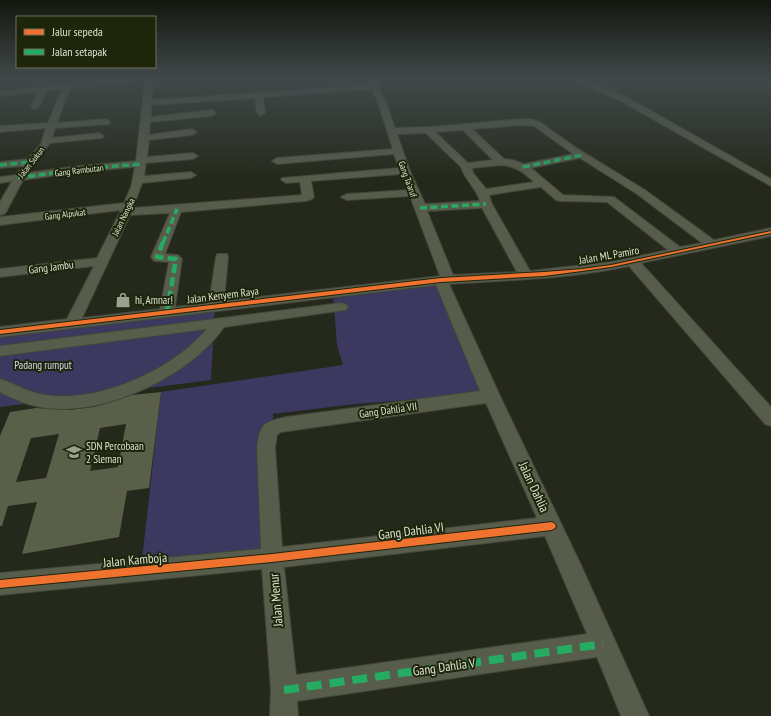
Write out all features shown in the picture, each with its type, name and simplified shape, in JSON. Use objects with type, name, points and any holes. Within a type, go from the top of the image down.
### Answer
[{"type":"street","name":"Jalan Sukun","points":[[0,212],[18,178],[46,141],[57,112]]},
{"type":"street","name":"Jalan Nangka","points":[[72,323],[128,209],[138,180],[147,112]]},
{"type":"street","name":"Gang Ta'aruf","points":[[385,112],[412,193],[433,238],[444,280]]},
{"type":"street","points":[[648,112],[771,183]]},
{"type":"street","points":[[146,120],[212,113]]},
{"type":"street","points":[[1,129],[7,119]]},
{"type":"street","points":[[1,129],[106,122]]},
{"type":"street","points":[[392,131],[465,128],[533,122],[641,192],[711,244]]},
{"type":"street","points":[[465,128],[501,162]]},
{"type":"street","points":[[428,130],[466,166],[468,173],[484,198],[526,275]]},
{"type":"street","points":[[144,138],[192,132]]},
{"type":"street","points":[[46,141],[99,136]]},
{"type":"street","points":[[277,161],[398,151]]},
{"type":"street","points":[[523,167],[582,155]]},
{"type":"street","name":"Gang Rambutan","points":[[0,180],[193,156]]},
{"type":"street","points":[[0,165],[30,162]]},
{"type":"street","points":[[466,166],[501,162],[513,163],[523,167],[541,184],[560,198],[610,199],[677,251]]},
{"type":"street","points":[[286,180],[405,171]]},
{"type":"street","points":[[138,180],[191,175]]},
{"type":"street","name":"Gang Alpukat","points":[[0,221],[128,209],[177,209],[306,198],[308,197],[305,179]]},
{"type":"street","points":[[420,208],[484,198],[541,184]]},
{"type":"street","points":[[347,197],[412,193]]},
{"type":"street","points":[[177,209],[157,257],[159,259],[176,259],[173,312],[178,327]]},
{"type":"street","name":"Jalan ML Pamiro","points":[[444,280],[575,271],[632,261],[771,232]]},
{"type":"street","points":[[0,385],[19,396],[52,402],[78,401],[137,387],[172,368],[205,342],[216,328],[222,257]]},
{"type":"street","name":"Gang Jambu","points":[[0,273],[103,261]]},
{"type":"street","points":[[632,261],[662,293],[771,419]]},
{"type":"street","name":"Jalan Kenyem Raya","points":[[0,332],[173,312],[217,314],[444,280]]},
{"type":"street","name":"Jalan Dahlia","points":[[444,280],[491,396],[552,526],[635,716]]},
{"type":"street","points":[[5,351],[178,327],[217,314],[340,307]]},
{"type":"street","points":[[5,351],[18,329]]},
{"type":"street","name":"Gang Dahlia VII","points":[[286,424],[491,396]]},
{"type":"street","name":"Jalan Menur","points":[[284,716],[284,690],[272,558],[266,448],[270,428],[286,424]]},
{"type":"street","name":"Gang Dahlia VI","points":[[272,558],[552,526]]},
{"type":"street","name":"Jalan Kamboja","points":[[0,584],[272,558]]},
{"type":"street","name":"Gang Dahlia V","points":[[284,690],[603,644]]},
{"type":"green space","points":[[444,280],[484,394],[355,404],[273,414],[277,557],[141,568],[161,392],[343,365],[337,345],[333,294]]},
{"type":"green space","name":"Padang rumput","points":[[215,308],[211,380],[0,407],[0,334]]},
{"type":"building","points":[[161,392],[149,488],[127,491],[119,537],[22,554],[37,502],[8,506],[2,526],[0,526],[0,436],[10,412],[36,408],[69,410],[94,407],[132,395]],"holes":[[[126,424],[118,467],[90,471],[100,428]],[[59,434],[46,478],[16,482],[31,438]]]},
{"type":"marked path","points":[[523,167],[582,155]]},
{"type":"marked path","points":[[0,165],[30,162]]},
{"type":"marked path","points":[[18,178],[79,169],[141,164]]},
{"type":"marked path","points":[[420,208],[486,204]]},
{"type":"marked path","points":[[167,312],[176,259],[157,257],[177,209]]},
{"type":"marked path","points":[[284,690],[603,644]]},
{"type":"cycle path","points":[[0,332],[441,280],[544,274],[582,270],[611,266],[771,232]]},
{"type":"cycle path","points":[[0,584],[272,558],[552,526]]},
{"type":"place","name":"hi, Amnar!","points":[[123,300]]},
{"type":"place","name":"SDN Percobaan 2 Sleman","points":[[74,452]]}]
